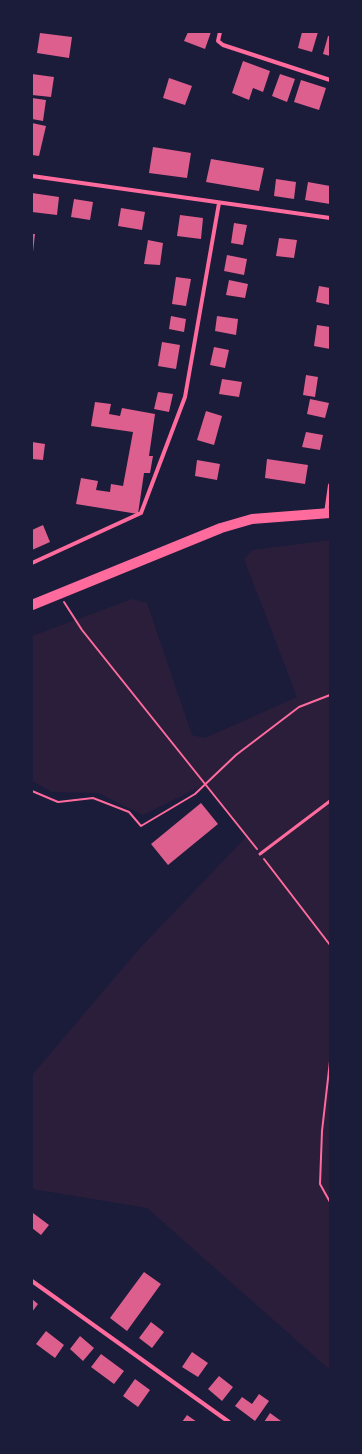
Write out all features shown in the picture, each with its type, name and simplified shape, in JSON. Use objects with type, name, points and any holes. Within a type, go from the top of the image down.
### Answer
[{"type":"main road","points":[[32,605],[221,528],[252,519],[328,513]]},
{"type":"street","points":[[220,32],[218,41],[223,45],[330,80]]},
{"type":"street","points":[[32,176],[330,218]]},
{"type":"street","points":[[32,563],[142,513],[185,397],[219,203]]},
{"type":"street","points":[[328,513],[330,485]]},
{"type":"street","points":[[32,1281],[228,1422]]},
{"type":"lane","points":[[260,854],[330,801]]},
{"type":"path","points":[[58,594],[82,630],[205,784],[330,945]]},
{"type":"path","points":[[32,790],[58,802],[92,798],[129,812],[141,826],[195,794],[236,755],[299,707],[330,695]]},
{"type":"path","points":[[330,1061],[322,1131],[320,1184],[330,1202]]},
{"type":"shaded area","points":[[330,540],[330,1370],[147,1208],[32,1189],[32,1075],[140,948],[247,836],[206,784],[143,815],[98,793],[52,792],[32,781],[32,636],[132,599],[147,603],[192,735],[205,738],[297,697],[244,559],[252,550]]},
{"type":"building","points":[[188,32],[211,32],[205,49],[184,41]]},
{"type":"building","points":[[302,32],[318,32],[312,52],[298,48]]},
{"type":"building","points":[[40,33],[72,37],[69,58],[37,53]]},
{"type":"building","points":[[328,36],[330,36],[330,56],[323,54]]},
{"type":"building","points":[[243,61],[270,71],[263,92],[253,88],[249,100],[232,93]]},
{"type":"building","points":[[32,74],[54,77],[51,97],[32,95]]},
{"type":"building","points":[[280,74],[295,79],[287,102],[272,96]]},
{"type":"building","points":[[169,78],[192,86],[185,105],[163,98]]},
{"type":"building","points":[[301,80],[326,88],[319,110],[294,102]]},
{"type":"building","points":[[32,98],[46,100],[43,121],[32,119]]},
{"type":"building","points":[[32,123],[46,126],[39,156],[32,155]]},
{"type":"building","points":[[153,147],[191,153],[187,178],[149,173]]},
{"type":"building","points":[[211,159],[264,168],[259,191],[206,182]]},
{"type":"building","points":[[276,179],[296,182],[294,199],[274,196]]},
{"type":"building","points":[[308,182],[330,186],[330,204],[305,200]]},
{"type":"building","points":[[32,193],[59,197],[57,215],[32,212]]},
{"type":"building","points":[[74,199],[93,202],[90,220],[71,217]]},
{"type":"building","points":[[121,208],[145,212],[142,230],[118,226]]},
{"type":"building","points":[[180,215],[203,218],[201,239],[177,236]]},
{"type":"building","points":[[234,223],[247,225],[243,245],[231,243]]},
{"type":"building","points":[[32,234],[35,234],[33,252],[32,252]]},
{"type":"building","points":[[279,238],[297,240],[294,258],[276,256]]},
{"type":"building","points":[[148,240],[163,243],[160,265],[144,264]]},
{"type":"building","points":[[227,255],[247,259],[244,275],[224,271]]},
{"type":"building","points":[[176,277],[191,279],[186,306],[172,304]]},
{"type":"building","points":[[229,280],[248,284],[245,298],[226,295]]},
{"type":"building","points":[[319,286],[330,288],[330,305],[316,302]]},
{"type":"building","points":[[171,316],[186,319],[184,332],[169,329]]},
{"type":"building","points":[[217,316],[238,319],[236,335],[215,331]]},
{"type":"building","points":[[317,325],[330,327],[330,349],[314,346]]},
{"type":"building","points":[[162,342],[180,345],[176,369],[158,366]]},
{"type":"building","points":[[214,347],[229,350],[225,368],[210,365]]},
{"type":"building","points":[[306,375],[318,377],[315,397],[303,395]]},
{"type":"building","points":[[222,379],[242,382],[239,397],[219,394]]},
{"type":"building","points":[[158,392],[173,394],[169,412],[154,409]]},
{"type":"building","points":[[310,399],[329,403],[325,418],[307,414]]},
{"type":"building","points":[[95,402],[111,404],[109,414],[120,416],[122,408],[155,414],[149,456],[153,456],[150,473],[144,473],[138,514],[76,504],[81,478],[98,481],[96,490],[110,492],[111,484],[123,486],[133,432],[91,426]]},
{"type":"building","points":[[206,411],[222,416],[214,445],[197,440]]},
{"type":"building","points":[[306,432],[323,435],[320,450],[302,447]]},
{"type":"building","points":[[32,442],[45,444],[43,460],[32,459]]},
{"type":"building","points":[[267,459],[308,465],[305,484],[265,478]]},
{"type":"building","points":[[197,460],[220,464],[217,480],[195,476]]},
{"type":"building","points":[[43,525],[50,542],[32,550],[32,530]]},
{"type":"building","points":[[201,803],[218,824],[168,865],[151,844]]},
{"type":"building","points":[[33,1213],[49,1225],[41,1235],[32,1228]]},
{"type":"building","points":[[144,1272],[161,1284],[127,1331],[110,1318]]},
{"type":"building","points":[[32,1299],[38,1304],[32,1312]]},
{"type":"building","points":[[151,1322],[164,1332],[152,1348],[139,1338]]},
{"type":"building","points":[[46,1331],[64,1345],[55,1358],[36,1344]]},
{"type":"building","points":[[80,1336],[94,1348],[83,1361],[70,1349]]},
{"type":"building","points":[[192,1352],[208,1363],[198,1377],[182,1367]]},
{"type":"building","points":[[101,1354],[124,1371],[114,1384],[91,1367]]},
{"type":"building","points":[[219,1376],[233,1387],[222,1401],[208,1389]]},
{"type":"building","points":[[135,1379],[150,1390],[138,1407],[123,1396]]},
{"type":"building","points":[[259,1394],[269,1401],[255,1421],[235,1406],[242,1397],[252,1404]]},
{"type":"building","points":[[270,1413],[281,1421],[264,1422]]},
{"type":"building","points":[[187,1415],[197,1422],[182,1422]]}]
